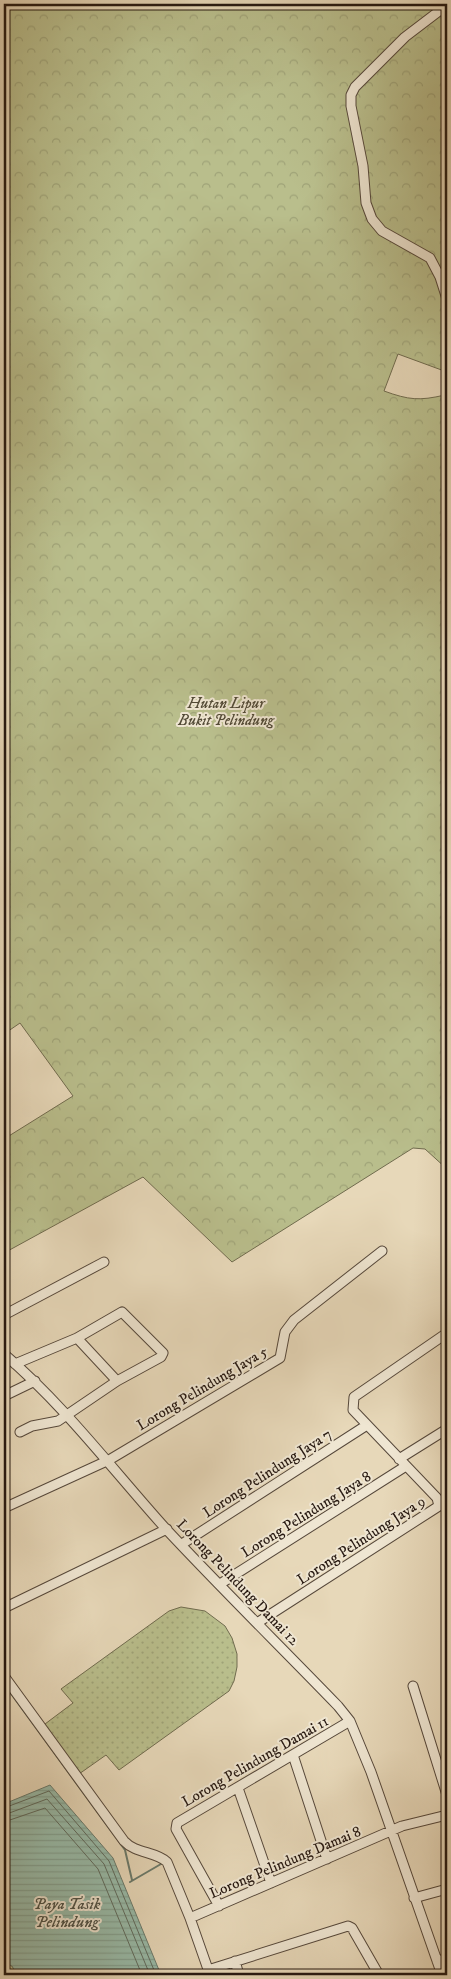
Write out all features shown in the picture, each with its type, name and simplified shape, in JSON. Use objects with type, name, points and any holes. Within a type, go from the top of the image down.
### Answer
[{"type":"street","points":[[447,5],[405,36],[355,87],[351,95],[350,106],[363,166],[366,203],[372,219],[382,231],[430,258],[440,277],[447,299]]},
{"type":"street","name":"Lorong Pelindung Jaya 5","points":[[4,1508],[109,1460],[280,1358],[285,1332],[294,1320],[382,1251]]},
{"type":"street","points":[[4,1315],[104,1262]]},
{"type":"street","points":[[15,1364],[77,1338],[122,1312],[161,1350],[162,1355],[116,1382],[54,1423],[32,1426],[20,1432]]},
{"type":"street","name":"Lorong Pelindung Jaya 9","points":[[257,1623],[439,1506],[437,1498],[353,1410],[354,1397],[447,1333]]},
{"type":"street","points":[[77,1338],[116,1382]]},
{"type":"street","name":"Lorong Pelindung Damai 12","points":[[4,1354],[35,1381],[68,1415],[167,1529],[338,1706],[350,1721],[442,1975]]},
{"type":"street","points":[[4,1396],[35,1381]]},
{"type":"street","name":"Lorong Pelindung Jaya 7","points":[[182,1544],[367,1425]]},
{"type":"street","name":"Lorong Pelindung Jaya 8","points":[[220,1584],[403,1462],[447,1429]]},
{"type":"street","points":[[4,1608],[167,1529]]},
{"type":"street","points":[[4,1676],[124,1841],[133,1849],[163,1858],[167,1862],[190,1918],[209,1972],[235,1961],[345,1926],[352,1928],[379,1975]]},
{"type":"street","points":[[413,1686],[447,1796]]},
{"type":"street","name":"Lorong Pelindung Damai 11","points":[[219,1906],[176,1826],[180,1820],[238,1788],[350,1721]]},
{"type":"street","points":[[294,1755],[327,1860]]},
{"type":"street","points":[[238,1788],[271,1883]]},
{"type":"street","name":"Lorong Pelindung Damai 8","points":[[190,1918],[402,1826],[447,1815]]},
{"type":"street","points":[[414,1898],[447,1889]]},
{"type":"street","points":[[437,1961],[447,1959]]},
{"type":"street","points":[[235,1961],[240,1975]]},
{"type":"green space","name":"Hutan Lipur Bukit Pelindung","points":[[4,4],[447,4],[447,372],[398,354],[384,391],[407,398],[421,399],[445,395],[447,390],[447,1169],[425,1149],[413,1148],[232,1262],[143,1177],[4,1253],[4,1139],[73,1096],[20,1023],[4,1034]]},
{"type":"green space","points":[[181,1607],[205,1611],[225,1626],[232,1638],[237,1654],[237,1667],[234,1681],[229,1691],[119,1770],[106,1755],[79,1774],[41,1727],[73,1703],[61,1689],[169,1611]]},
{"type":"green space","points":[[4,1963],[12,1966],[17,1975],[4,1975]]},
{"type":"water","name":"Paya Tasik Pelindung","points":[[50,1785],[113,1858],[161,1975],[17,1975],[12,1966],[4,1963],[4,1804]]},
{"type":"waterway","points":[[4,1684],[125,1850],[132,1880]]},
{"type":"waterway","points":[[130,1882],[161,1864]]}]
